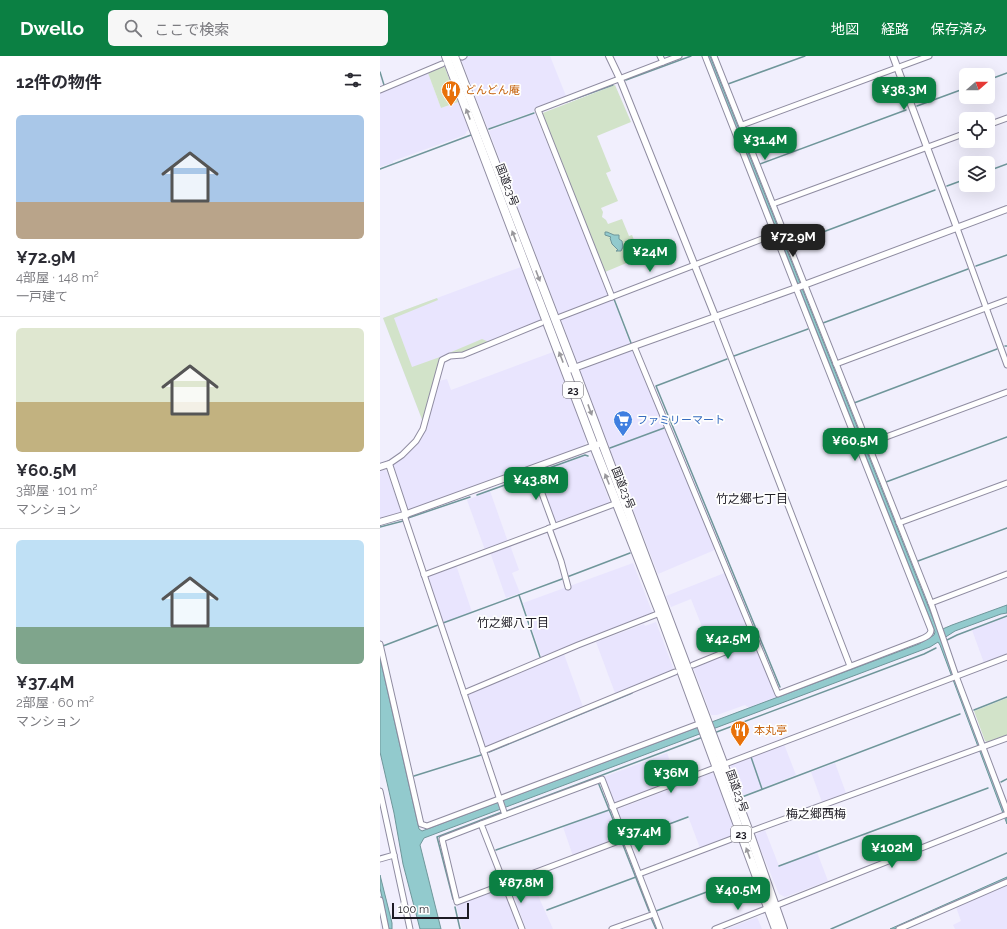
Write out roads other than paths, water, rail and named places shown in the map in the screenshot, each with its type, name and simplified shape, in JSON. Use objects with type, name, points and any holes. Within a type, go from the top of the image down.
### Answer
[{"type":"highway","name":"国道23号","points":[[446,56],[570,370],[703,723]]},
{"type":"highway","name":"国道23号","points":[[460,56],[570,370]]},
{"type":"highway","name":"国道23号","points":[[598,445],[617,503],[709,737],[771,907],[783,929]]},
{"type":"highway","points":[[771,907],[774,929]]},
{"type":"highway","points":[[771,907],[784,922],[787,929]]},
{"type":"street","points":[[609,56],[620,79],[716,316],[850,666]]},
{"type":"street","points":[[660,56],[663,62]]},
{"type":"street","points":[[612,297],[538,110],[679,56]]},
{"type":"street","points":[[705,56],[932,630]]},
{"type":"street","points":[[714,56],[931,602],[944,639],[954,677],[1006,814],[715,929]]},
{"type":"street","points":[[893,56],[1007,365]]},
{"type":"street","points":[[742,125],[929,56]]},
{"type":"street","points":[[380,90],[442,64]]},
{"type":"street","points":[[995,122],[1007,118]]},
{"type":"street","points":[[774,204],[959,136]]},
{"type":"street","points":[[570,370],[1007,209]]},
{"type":"street","points":[[560,317],[775,234]]},
{"type":"street","points":[[836,364],[1007,300]]},
{"type":"street","points":[[380,467],[389,464],[402,455],[416,441],[423,430],[442,360],[450,356],[463,355],[542,324]]},
{"type":"street","points":[[634,346],[757,639],[778,694],[919,640],[929,635],[932,630],[940,628]]},
{"type":"street","points":[[859,447],[1007,392]]},
{"type":"street","points":[[380,522],[405,515],[598,445]]},
{"type":"street","points":[[389,464],[424,575],[504,812]]},
{"type":"street","points":[[533,469],[552,527],[568,587]]},
{"type":"street","points":[[900,523],[1007,483]]},
{"type":"street","points":[[424,575],[617,503]]},
{"type":"street","points":[[931,602],[1007,574]]},
{"type":"street","points":[[464,693],[578,645],[660,613]]},
{"type":"street","points":[[693,665],[757,639]]},
{"type":"street","points":[[380,644],[421,824],[427,826],[703,723]]},
{"type":"street","points":[[612,807],[1007,657]]},
{"type":"street","points":[[483,751],[675,672]]},
{"type":"street","points":[[639,874],[1007,738]]},
{"type":"street","points":[[624,839],[457,902],[442,839],[481,824],[504,812],[602,779],[660,929]]},
{"type":"street","points":[[380,791],[410,929]]},
{"type":"street","points":[[481,824],[522,929]]},
{"type":"street","points":[[380,859],[394,855]]},
{"type":"street","points":[[899,929],[1007,882]]},
{"type":"street","points":[[380,900],[386,929]]},
{"type":"street","points":[[612,929],[654,914]]},
{"type":"waterway","points":[[626,80],[691,56]]},
{"type":"waterway","points":[[728,84],[805,56]]},
{"type":"waterway","points":[[380,72],[384,85]]},
{"type":"waterway","points":[[995,77],[1007,73]]},
{"type":"waterway","points":[[566,102],[613,85]]},
{"type":"waterway","points":[[917,106],[959,91]]},
{"type":"waterway","points":[[760,164],[906,110]]},
{"type":"waterway","points":[[489,129],[534,113]]},
{"type":"waterway","points":[[380,169],[471,135]]},
{"type":"waterway","points":[[995,168],[1007,164]]},
{"type":"waterway","points":[[947,186],[959,182]]},
{"type":"waterway","points":[[791,244],[935,190]]},
{"type":"waterway","points":[[976,266],[1007,255]]},
{"type":"waterway","points":[[823,323],[968,269]]},
{"type":"waterway","points":[[614,299],[631,343]]},
{"type":"waterway","points":[[734,356],[808,329]]},
{"type":"waterway","points":[[854,403],[997,349]]},
{"type":"waterway","points":[[727,359],[656,386],[780,687]]},
{"type":"waterway","points":[[610,448],[664,428]]},
{"type":"waterway","points":[[886,482],[1007,437]]},
{"type":"waterway","points":[[538,472],[585,455],[588,456]]},
{"type":"waterway","points":[[477,495],[530,476]]},
{"type":"waterway","points":[[408,518],[470,497]]},
{"type":"waterway","points":[[380,527],[403,521]]},
{"type":"waterway","points":[[918,561],[1007,528]]},
{"type":"waterway","points":[[567,577],[630,553]]},
{"type":"waterway","points":[[443,623],[562,579]]},
{"type":"waterway","points":[[519,595],[540,657]]},
{"type":"waterway","points":[[947,640],[1007,616]]},
{"type":"waterway","points":[[383,646],[438,625]]},
{"type":"waterway","points":[[714,733],[924,654],[936,648]]},
{"type":"waterway","points":[[489,752],[632,693]]},
{"type":"waterway","points":[[974,710],[1007,697]]},
{"type":"waterway","points":[[742,797],[960,714]]},
{"type":"waterway","points":[[507,811],[703,737]]},
{"type":"waterway","points":[[414,776],[481,755]]},
{"type":"waterway","points":[[751,757],[762,789]]},
{"type":"waterway","points":[[1001,782],[1007,779]]},
{"type":"waterway","points":[[598,782],[620,837]]},
{"type":"waterway","points":[[779,866],[988,788]]},
{"type":"waterway","points":[[496,850],[609,810]]},
{"type":"waterway","points":[[453,899],[437,837],[502,812]]},
{"type":"waterway","points":[[629,839],[688,817]]},
{"type":"waterway","points":[[623,845],[649,911]]},
{"type":"waterway","points":[[831,929],[1007,853]]},
{"type":"waterway","points":[[547,910],[636,877]]},
{"type":"waterway","points":[[656,911],[744,878]]},
{"type":"waterway","points":[[455,907],[460,929]]},
{"type":"waterway","points":[[651,918],[656,929]]},
{"type":"place","name":"どんどん庵","points":[[451,107]]},
{"type":"place","name":"ファミリーマート","points":[[623,437]]},
{"type":"place","name":"本丸亭","points":[[740,747]]},
{"type":"district","name":"竹之郷七丁目","points":[[752,499]]},
{"type":"district","name":"竹之郷八丁目","points":[[513,623]]},
{"type":"district","name":"梅之郷西梅","points":[[816,814]]}]
